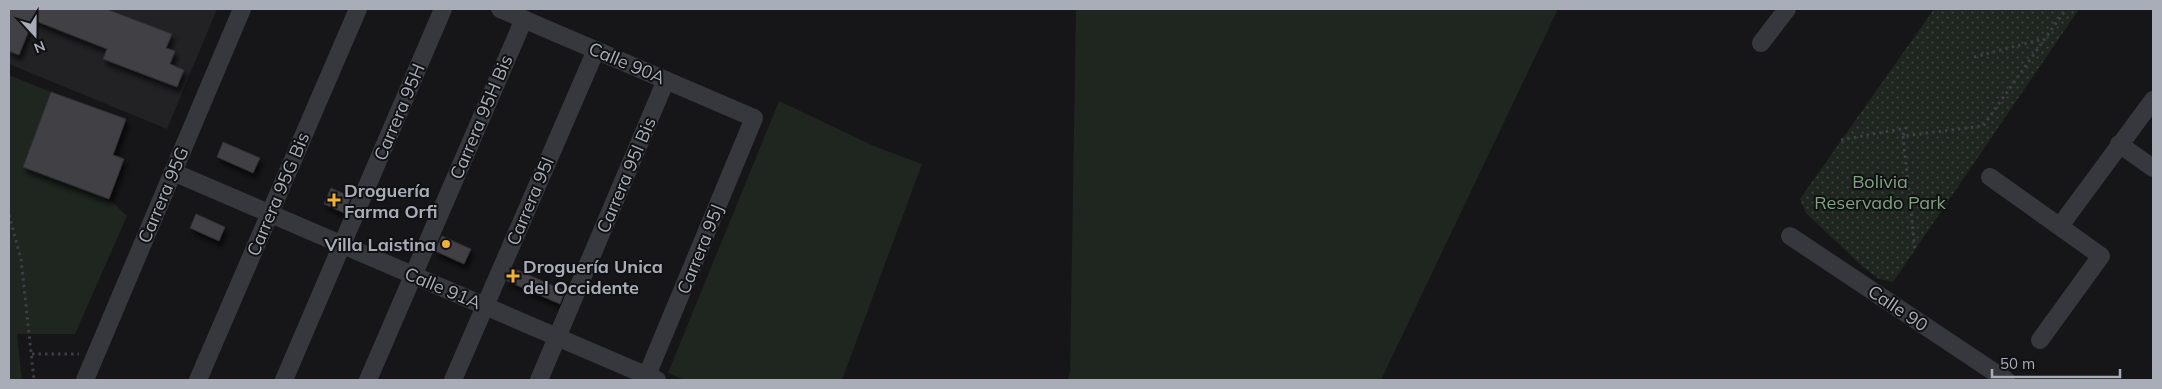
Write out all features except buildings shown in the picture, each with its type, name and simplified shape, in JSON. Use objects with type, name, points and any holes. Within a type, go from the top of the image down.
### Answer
[{"type":"street","name":"Carrera 95G","points":[[85,380],[242,9]]},
{"type":"street","name":"Carrera 95G Bis","points":[[198,380],[358,9]]},
{"type":"street","name":"Carrera 95H","points":[[284,380],[443,9]]},
{"type":"street","name":"Calle 90A","points":[[500,9],[754,118]]},
{"type":"street","points":[[1761,43],[1787,9]]},
{"type":"street","name":"Carrera 95H Bis","points":[[368,380],[524,19]]},
{"type":"street","name":"Carrera 95I","points":[[453,380],[596,50]]},
{"type":"street","name":"Carrera 95I Bis","points":[[539,380],[666,80]]},
{"type":"street","points":[[2060,226],[2153,100]]},
{"type":"street","name":"Carrera 95J","points":[[650,379],[754,118]]},
{"type":"street","points":[[2120,144],[2153,168]]},
{"type":"street","name":"Calle 91A","points":[[173,172],[557,337],[650,379]]},
{"type":"street","points":[[1990,177],[2101,256],[2040,340]]},
{"type":"street","name":"Calle 90","points":[[1790,236],[2006,380]]},
{"type":"path","points":[[1903,136],[1983,126],[2066,9]]},
{"type":"path","points":[[1974,57],[2045,39]]},
{"type":"path","points":[[1841,140],[1906,128],[1903,136],[1915,250]]},
{"type":"path","points":[[9,215],[21,259],[34,380]]},
{"type":"path","points":[[32,354],[96,355]]},
{"type":"shaded area","points":[[9,9],[217,9],[167,129],[9,64]]},
{"type":"green space","points":[[1076,9],[1558,9],[1381,380],[1068,380],[1070,371]]},
{"type":"green space","name":"Bolivia Reservado Park","points":[[1934,9],[2079,9],[1893,282],[1879,279],[1862,266],[1806,213],[1800,199]]},
{"type":"green space","points":[[9,75],[51,92],[23,167],[109,199],[127,216],[75,334],[17,334],[22,380],[9,380]]},
{"type":"green space","points":[[779,101],[874,146],[922,164],[842,380],[685,380],[668,373]]},
{"type":"place","name":"Droguería Farma Orfi","points":[[334,200]]},
{"type":"place","name":"Villa Laistina","points":[[446,244]]},
{"type":"place","name":"Droguería Unica del Occidente","points":[[513,276]]}]
